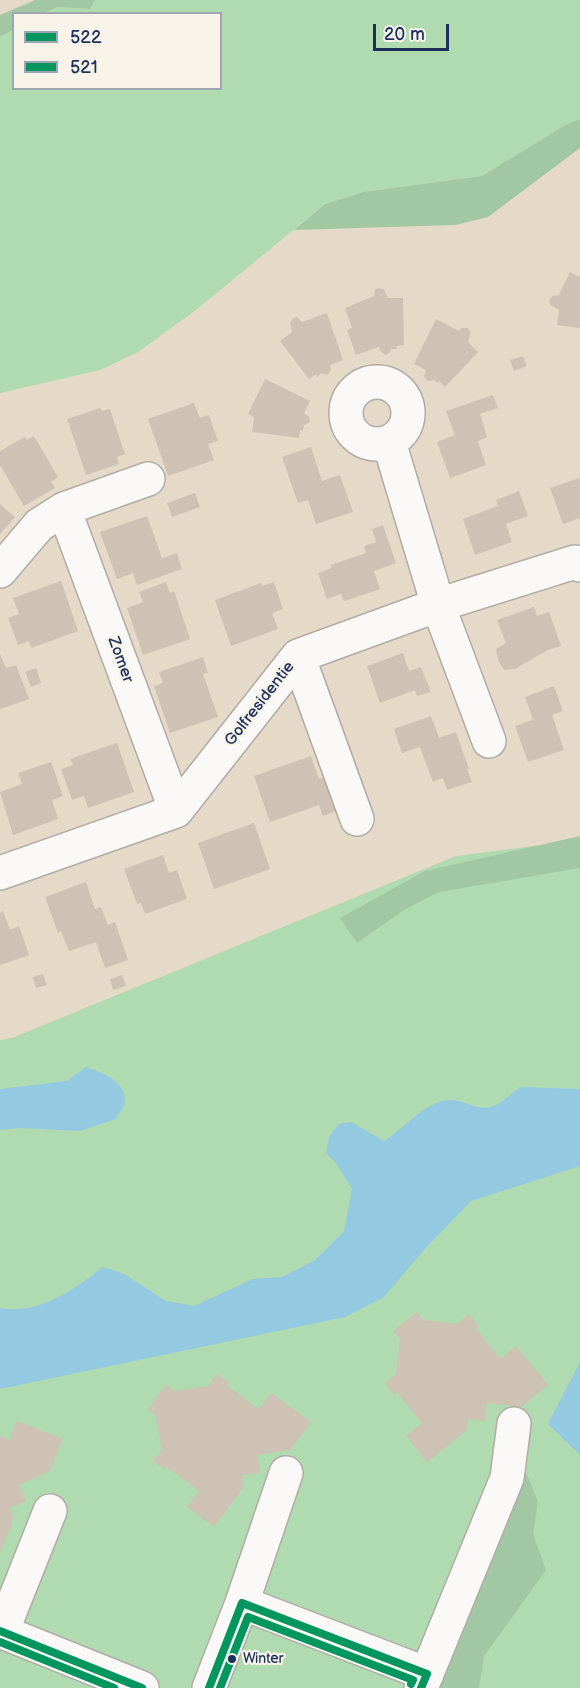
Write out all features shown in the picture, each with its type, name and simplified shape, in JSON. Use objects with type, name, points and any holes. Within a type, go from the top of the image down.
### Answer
[{"type":"street","points":[[389,442],[438,605],[489,741]]},
{"type":"street","points":[[0,571],[39,525],[64,509],[148,479]]},
{"type":"street","name":"Zomer","points":[[64,509],[176,811]]},
{"type":"street","name":"Golfresidentie","points":[[176,811],[298,656],[438,605],[575,562],[580,565]]},
{"type":"street","points":[[298,656],[357,819]]},
{"type":"street","points":[[0,873],[176,811]]},
{"type":"street","points":[[242,1603],[424,1681],[507,1478],[514,1424]]},
{"type":"street","points":[[208,1688],[242,1603],[285,1473]]},
{"type":"street","points":[[50,1511],[1,1632],[95,1677],[142,1688]]},
{"type":"green space","points":[[35,0],[95,0],[90,9],[58,7],[46,12],[12,12],[12,31],[0,37],[0,15]]},
{"type":"green space","points":[[95,0],[580,0],[580,119],[565,125],[482,176],[363,192],[325,204],[196,310],[138,352],[100,370],[0,393],[0,37],[12,31],[12,90],[222,90],[222,12],[46,12],[58,7],[90,9]]},
{"type":"green space","points":[[580,119],[580,148],[488,217],[455,225],[294,230],[325,204],[363,192],[482,176],[565,125]]},
{"type":"green space","points":[[580,836],[580,868],[439,892],[404,910],[357,943],[340,918],[425,871]]},
{"type":"green space","points":[[580,840],[580,1688],[0,1688],[0,1040],[12,1038],[456,856]]},
{"type":"green space","points":[[521,1460],[538,1502],[533,1534],[546,1570],[484,1656],[479,1688],[435,1688]]},
{"type":"water","points":[[86,1067],[113,1080],[123,1091],[124,1106],[116,1119],[80,1131],[18,1128],[0,1130],[0,1089],[67,1081]]},
{"type":"water","points":[[520,1087],[580,1089],[580,1166],[471,1201],[422,1252],[384,1297],[345,1317],[0,1389],[0,1308],[28,1308],[55,1299],[103,1267],[124,1274],[166,1301],[194,1306],[253,1279],[282,1277],[315,1260],[344,1231],[352,1189],[336,1163],[326,1153],[329,1137],[339,1124],[351,1122],[384,1141],[434,1104],[454,1100],[484,1108],[499,1103]]},
{"type":"water","points":[[580,1362],[580,1455],[548,1424]]},
{"type":"building","points":[[570,272],[580,277],[580,328],[557,325],[559,310],[550,305],[549,301],[552,296],[559,295]]},
{"type":"building","points":[[378,288],[384,289],[388,298],[403,298],[404,345],[396,346],[397,349],[391,349],[386,355],[379,347],[356,355],[347,330],[352,328],[345,308],[374,296]]},
{"type":"building","points":[[327,313],[343,360],[330,365],[331,370],[328,375],[321,373],[317,377],[316,374],[309,379],[280,341],[292,332],[290,322],[294,318],[297,317],[302,322]]},
{"type":"building","points":[[436,319],[459,331],[461,328],[468,328],[471,333],[468,342],[478,352],[445,387],[439,381],[438,383],[434,380],[427,381],[424,376],[426,370],[414,364]]},
{"type":"building","points":[[523,356],[527,366],[514,371],[510,360]]},
{"type":"building","points":[[265,379],[310,401],[304,413],[309,417],[310,422],[304,425],[303,431],[300,430],[299,438],[252,432],[254,417],[248,414]]},
{"type":"building","points":[[493,395],[498,408],[480,414],[487,437],[478,441],[486,465],[450,478],[437,442],[455,435],[446,411]]},
{"type":"building","points":[[194,403],[200,418],[209,415],[218,441],[208,444],[214,460],[168,476],[148,419]]},
{"type":"building","points":[[100,408],[102,411],[110,409],[125,454],[117,457],[119,464],[86,475],[67,419]]},
{"type":"building","points":[[34,436],[58,477],[51,482],[55,488],[24,506],[0,465],[0,451],[25,437],[27,440]]},
{"type":"building","points":[[311,447],[322,481],[340,475],[353,512],[316,524],[308,500],[298,503],[282,457]]},
{"type":"building","points":[[580,478],[580,518],[563,524],[550,488]]},
{"type":"building","points":[[519,491],[528,516],[506,524],[512,542],[475,555],[463,519],[498,506],[496,500]]},
{"type":"building","points":[[195,493],[200,507],[172,517],[167,503]]},
{"type":"building","points":[[0,504],[15,517],[0,534]]},
{"type":"building","points":[[147,516],[162,558],[177,553],[182,569],[137,585],[133,573],[117,579],[100,532]]},
{"type":"building","points":[[383,525],[396,563],[374,571],[380,589],[344,601],[341,594],[327,599],[318,573],[332,568],[331,565],[366,553],[364,546],[376,542],[372,529]]},
{"type":"building","points":[[61,581],[78,631],[31,648],[29,641],[18,645],[8,618],[19,614],[13,598]]},
{"type":"building","points":[[166,582],[170,593],[174,591],[190,639],[143,655],[127,608],[143,602],[139,592]]},
{"type":"building","points":[[274,582],[283,609],[272,613],[278,629],[231,646],[215,600],[261,583],[262,586]]},
{"type":"building","points":[[534,607],[537,616],[549,612],[561,646],[548,650],[515,669],[504,670],[498,660],[496,649],[506,643],[497,620]]},
{"type":"building","points":[[403,653],[409,671],[421,667],[431,692],[417,696],[415,690],[380,703],[367,666]]},
{"type":"building","points":[[0,654],[6,668],[16,665],[29,699],[0,709]]},
{"type":"building","points":[[203,657],[208,673],[203,674],[218,717],[170,733],[154,686],[163,683],[159,672]]},
{"type":"building","points":[[36,668],[41,683],[31,687],[25,672]]},
{"type":"building","points":[[554,686],[563,711],[552,715],[564,750],[528,762],[515,726],[533,720],[525,697]]},
{"type":"building","points":[[431,716],[439,738],[456,732],[472,782],[447,790],[443,778],[433,782],[420,747],[402,753],[394,729]]},
{"type":"building","points":[[117,743],[134,792],[88,808],[84,796],[72,800],[61,769],[73,765],[70,759]]},
{"type":"building","points":[[311,756],[319,779],[327,776],[339,810],[323,816],[319,805],[270,822],[254,776]]},
{"type":"building","points":[[51,762],[63,796],[52,800],[58,819],[13,835],[0,792],[22,784],[18,773]]},
{"type":"building","points":[[254,823],[270,869],[214,889],[198,843]]},
{"type":"building","points":[[163,855],[169,873],[177,870],[187,899],[145,914],[141,903],[137,904],[124,869]]},
{"type":"building","points":[[86,882],[95,909],[101,907],[108,925],[115,922],[128,960],[105,968],[96,942],[69,951],[61,931],[58,933],[45,897]]},
{"type":"building","points":[[3,911],[10,930],[19,926],[29,955],[0,965],[0,913]]},
{"type":"building","points":[[43,974],[47,985],[36,988],[33,977]]},
{"type":"building","points":[[122,975],[126,986],[113,990],[110,979]]},
{"type":"building","points":[[417,1312],[423,1320],[457,1324],[469,1314],[478,1326],[476,1329],[500,1359],[516,1346],[548,1385],[521,1407],[487,1403],[485,1421],[468,1419],[467,1430],[427,1462],[406,1436],[422,1423],[397,1392],[394,1395],[385,1383],[396,1374],[400,1339],[393,1331]]},
{"type":"building","points":[[217,1374],[229,1383],[227,1386],[259,1409],[271,1393],[311,1422],[290,1450],[257,1455],[260,1473],[242,1475],[244,1486],[214,1527],[187,1507],[199,1491],[167,1467],[165,1470],[153,1461],[162,1449],[156,1416],[148,1409],[166,1385],[174,1391],[208,1386]]},
{"type":"building","points":[[17,1421],[63,1439],[50,1471],[19,1485],[26,1501],[10,1508],[14,1518],[0,1553],[0,1436],[9,1440]]},
{"type":"transit line","name":"522","points":[[209,1688],[242,1603],[427,1674],[421,1688]]},
{"type":"transit line","name":"521","points":[[220,1688],[248,1617],[413,1680],[411,1684]]},
{"type":"transit line","name":"522","points":[[0,1631],[142,1688]]},
{"type":"transit line","name":"521","points":[[0,1642],[114,1688]]},
{"type":"place","name":"Winter","points":[[232,1659]]}]
